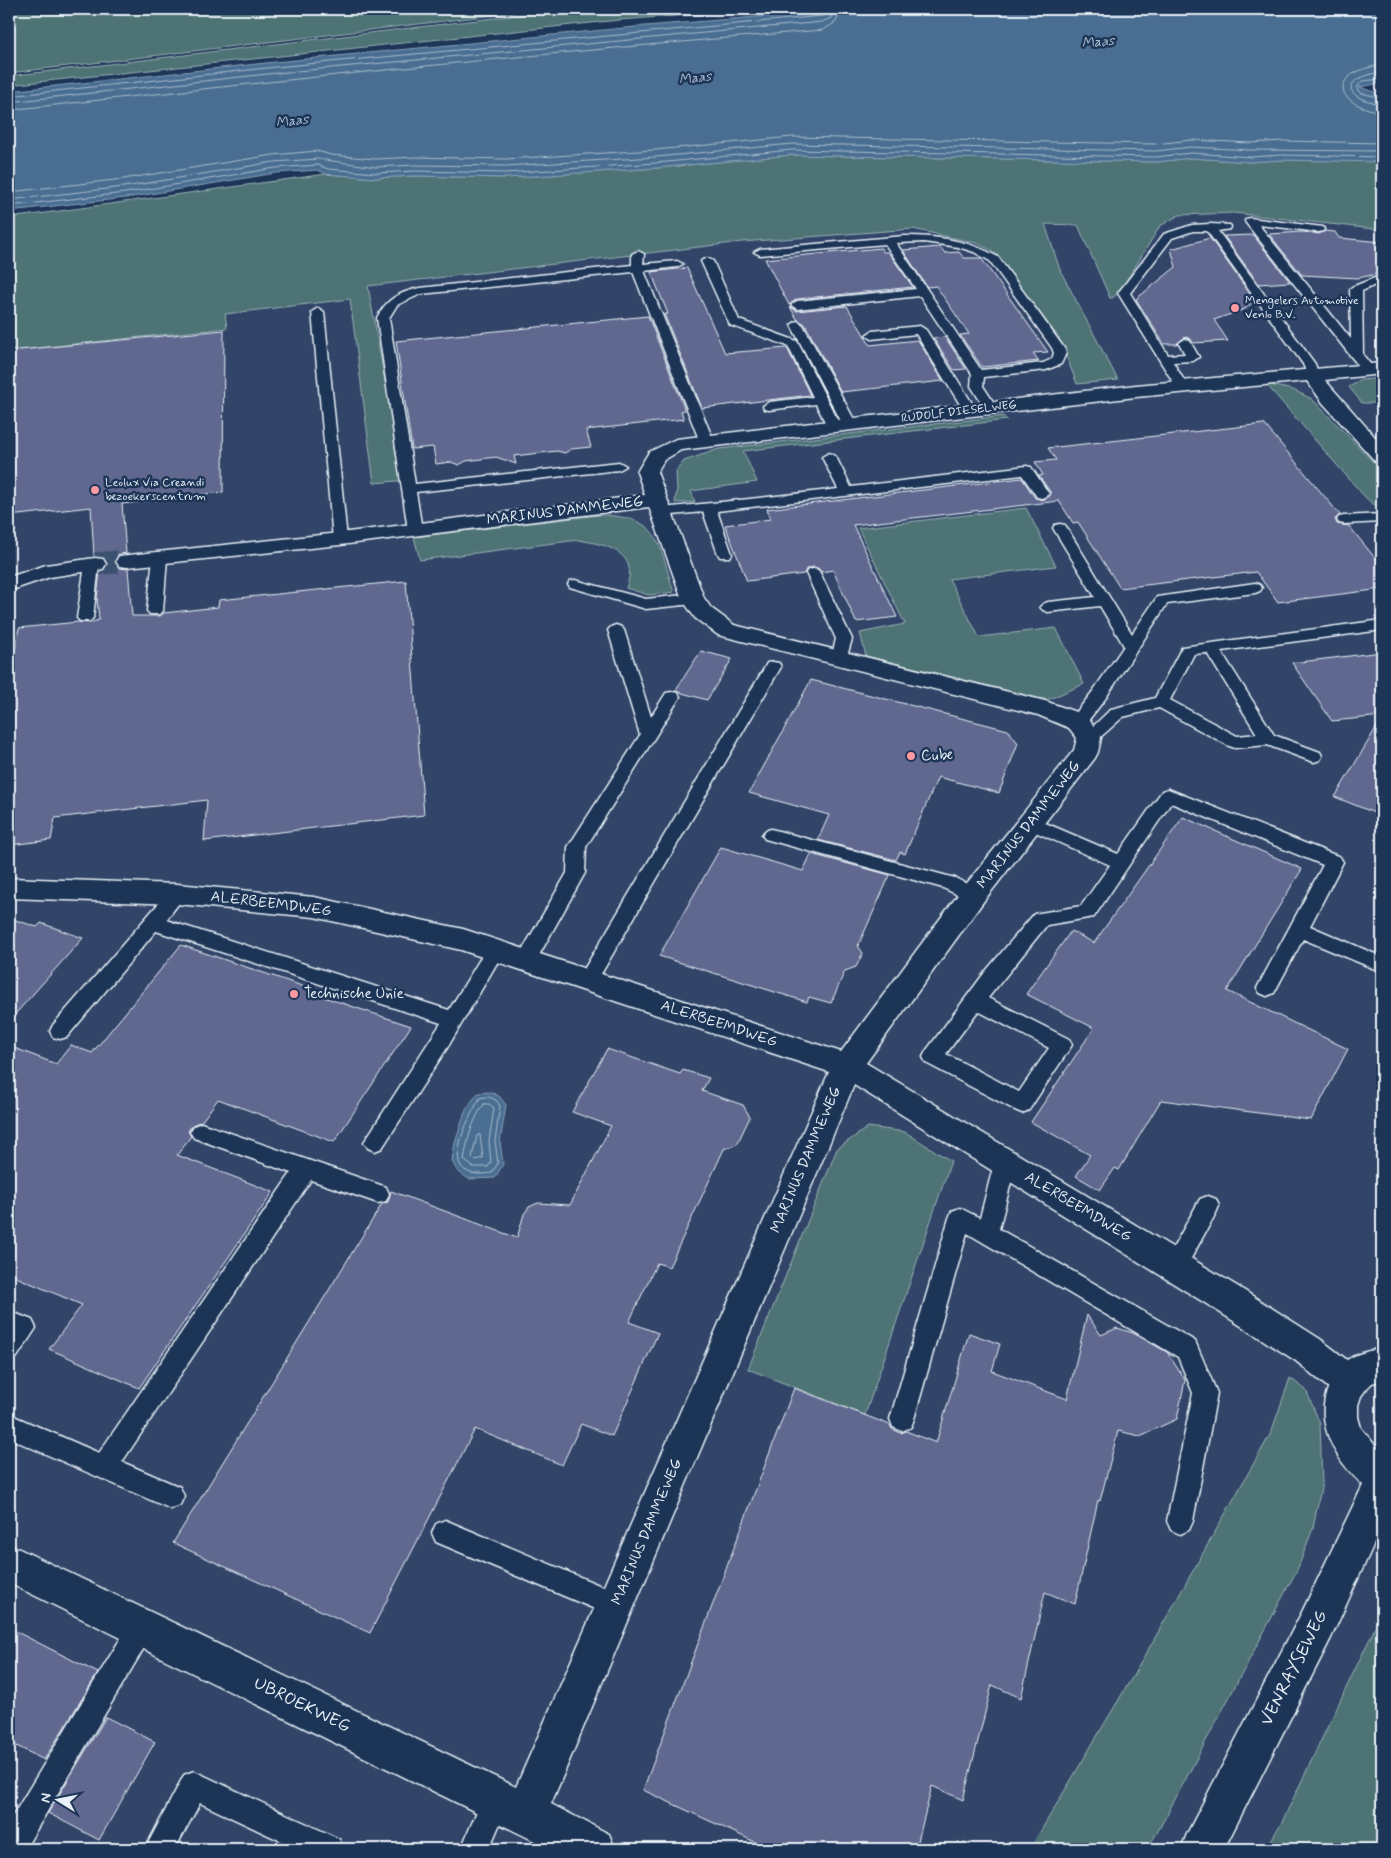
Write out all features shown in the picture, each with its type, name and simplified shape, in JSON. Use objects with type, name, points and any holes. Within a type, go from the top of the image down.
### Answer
[{"type":"street","name":"RUDOLF DIESELWEG","points":[[660,506],[647,472],[656,456],[676,445],[1182,387],[1376,370]]},
{"type":"street","points":[[1313,376],[1330,400],[1378,449]]},
{"type":"street","name":"MARINUS DAMMEWEG","points":[[127,561],[660,506],[692,599],[703,613],[726,630],[1045,709],[1084,730],[1086,752],[974,895],[846,1066],[616,1605],[511,1807]]},
{"type":"street","points":[[9,584],[46,571],[94,565]]},
{"type":"street","name":"ALERBEEMDWEG","points":[[9,888],[177,894],[314,907],[463,940],[846,1066],[1175,1266],[1308,1350],[1348,1382]]},
{"type":"street","points":[[1382,1364],[1363,1370],[1348,1382],[1341,1400],[1341,1420],[1350,1442],[1364,1463],[1382,1478]]},
{"type":"street","name":"VENRAYSEWEG","points":[[1202,1849],[1317,1624],[1382,1485]]},
{"type":"street","name":"UBROEKWEG","points":[[9,1563],[594,1849]]},
{"type":"lane","points":[[1319,229],[1250,221],[1357,356],[1376,370]]},
{"type":"lane","points":[[1210,227],[1309,364],[1313,376]]},
{"type":"lane","points":[[1182,387],[1124,293],[1168,236],[1192,228],[1226,227]]},
{"type":"lane","points":[[889,241],[978,374],[977,386],[992,408]]},
{"type":"lane","points":[[760,252],[889,241],[939,241],[982,251],[994,259],[1060,353],[1056,360],[1046,366],[978,374]]},
{"type":"lane","points":[[638,254],[637,268],[707,442]]},
{"type":"lane","points":[[707,261],[734,322],[793,344],[821,400],[842,426]]},
{"type":"lane","points":[[415,530],[383,318],[388,307],[401,297],[420,291],[677,264]]},
{"type":"lane","points":[[1356,289],[1382,278]]},
{"type":"lane","points":[[1356,289],[1382,287]]},
{"type":"lane","points":[[1356,289],[1357,356]]},
{"type":"lane","points":[[797,304],[924,292]]},
{"type":"lane","points":[[318,312],[340,538]]},
{"type":"lane","points":[[797,325],[842,426]]},
{"type":"lane","points":[[872,335],[920,330],[971,411]]},
{"type":"lane","points":[[1165,359],[1193,357],[1185,343]]},
{"type":"lane","points":[[769,406],[821,400]]},
{"type":"lane","points":[[829,457],[847,492]]},
{"type":"lane","points":[[409,489],[619,466]]},
{"type":"lane","points":[[660,506],[708,506],[847,492],[1026,470],[1042,494]]},
{"type":"lane","points":[[708,506],[725,554]]},
{"type":"lane","points":[[1344,520],[1382,518]]},
{"type":"lane","points":[[1060,528],[1132,645]]},
{"type":"lane","points":[[155,610],[160,558]]},
{"type":"lane","points":[[85,618],[94,565]]},
{"type":"lane","points":[[813,573],[844,639],[839,659]]},
{"type":"lane","points":[[575,584],[646,604],[692,599]]},
{"type":"lane","points":[[1084,730],[1099,695],[1162,600],[1255,588]]},
{"type":"lane","points":[[1048,608],[1104,601]]},
{"type":"lane","points":[[1161,702],[1188,650],[1382,625]]},
{"type":"lane","points":[[616,630],[648,735]]},
{"type":"lane","points":[[1211,647],[1268,739]]},
{"type":"lane","points":[[588,981],[772,668]]},
{"type":"lane","points":[[526,961],[576,873],[577,847],[672,697]]},
{"type":"lane","points":[[1084,730],[1117,713],[1161,702],[1235,742],[1268,739],[1314,756]]},
{"type":"lane","points":[[975,1000],[1062,1044],[1022,1104],[933,1057],[975,1000],[1041,919],[1087,912],[1168,795],[1334,862],[1267,988]]},
{"type":"lane","points":[[1030,823],[1121,863]]},
{"type":"lane","points":[[771,835],[949,883],[974,895]]},
{"type":"lane","points":[[60,1031],[177,894]]},
{"type":"lane","points":[[153,923],[454,1019]]},
{"type":"lane","points":[[1299,929],[1382,965]]},
{"type":"lane","points":[[375,1142],[495,951]]},
{"type":"lane","points":[[201,1132],[378,1194]]},
{"type":"lane","points":[[987,1234],[1005,1163]]},
{"type":"lane","points":[[104,1467],[306,1169]]},
{"type":"lane","points":[[1175,1266],[1208,1206]]},
{"type":"lane","points":[[902,1419],[960,1218],[1187,1349],[1205,1393],[1180,1521]]},
{"type":"lane","points":[[9,1322],[24,1328],[9,1348]]},
{"type":"lane","points":[[9,1426],[171,1496]]},
{"type":"lane","points":[[445,1533],[616,1605]]},
{"type":"lane","points":[[10,1849],[142,1627]]},
{"type":"lane","points":[[159,1849],[194,1785],[329,1849]]},
{"type":"lane","points":[[475,1849],[511,1807]]},
{"type":"shaded area","points":[[1234,213],[1382,229],[1382,1849],[9,1849],[9,338],[368,286],[742,242],[919,227]]},
{"type":"green space","points":[[9,9],[545,9],[9,73]]},
{"type":"green space","points":[[569,9],[772,9],[619,20],[9,85],[9,76]]},
{"type":"green space","points":[[791,155],[1157,162],[1191,158],[1251,162],[1281,160],[1382,162],[1382,230],[1234,213],[1179,215],[1160,226],[1119,293],[1110,298],[1078,225],[1045,224],[1060,270],[1118,380],[1077,384],[1059,338],[993,251],[976,243],[913,229],[742,242],[368,286],[389,404],[407,480],[374,483],[350,299],[225,314],[227,328],[9,351],[9,218],[326,174],[376,178],[415,176],[505,178],[657,168]]},
{"type":"green space","points":[[1382,378],[1382,408],[1378,403],[1362,403],[1349,387],[1361,380]]},
{"type":"green space","points":[[1266,384],[1293,390],[1312,399],[1382,471],[1382,506],[1373,504],[1365,497]]},
{"type":"green space","points":[[1003,416],[1007,420],[743,451],[757,482],[691,491],[695,502],[675,503],[677,489],[676,471],[684,461],[719,449]]},
{"type":"green space","points":[[1026,508],[1056,566],[949,579],[979,637],[1056,628],[1084,684],[1047,700],[866,656],[860,633],[905,624],[858,528]]},
{"type":"green space","points":[[599,515],[635,521],[646,527],[654,535],[664,558],[674,592],[649,595],[626,588],[629,566],[625,558],[609,547],[599,544],[578,540],[420,560],[414,537]]},
{"type":"green space","points":[[868,1127],[905,1132],[951,1161],[865,1415],[748,1369],[837,1149]]},
{"type":"green space","points":[[1290,1378],[1306,1390],[1320,1424],[1322,1483],[1313,1528],[1298,1568],[1157,1833],[1147,1849],[1030,1849],[1143,1659],[1271,1433]]},
{"type":"green space","points":[[1382,1613],[1382,1849],[1266,1849],[1283,1820]]},
{"type":"water","name":"Maas","points":[[855,9],[1382,9],[1382,83],[1359,87],[1382,94],[1382,162],[1281,160],[1251,162],[1191,158],[1157,162],[791,155],[657,168],[505,178],[415,176],[376,178],[326,174],[318,170],[276,173],[126,198],[9,211],[9,91],[275,62],[645,26]]},
{"type":"water","points":[[490,1092],[499,1096],[506,1105],[500,1142],[503,1164],[495,1178],[469,1179],[457,1171],[452,1161],[455,1143],[466,1109],[478,1093]]},
{"type":"building","points":[[1325,231],[1335,232],[1339,238],[1382,242],[1382,273],[1358,278],[1302,275],[1269,234],[1303,232],[1319,234]]},
{"type":"building","points":[[1253,235],[1290,282],[1259,284],[1224,236]]},
{"type":"building","points":[[1210,238],[1253,298],[1250,305],[1245,309],[1214,320],[1228,341],[1193,343],[1191,339],[1185,337],[1177,344],[1164,344],[1136,299],[1176,267],[1171,249]]},
{"type":"building","points":[[940,247],[945,253],[959,252],[964,258],[981,258],[1048,352],[1033,353],[1039,361],[982,367],[960,335],[969,334],[936,286],[927,287],[903,250]]},
{"type":"building","points":[[881,248],[883,252],[888,252],[913,287],[797,299],[789,305],[765,259]]},
{"type":"building","points":[[687,268],[725,353],[787,348],[810,395],[702,408],[664,314],[668,314],[651,272]]},
{"type":"building","points":[[847,306],[870,345],[918,340],[943,381],[841,392],[805,324],[797,319],[790,307],[797,311]]},
{"type":"building","points":[[648,316],[685,410],[681,411],[684,419],[586,430],[591,447],[571,449],[565,453],[557,451],[514,456],[516,464],[496,457],[466,461],[459,465],[451,462],[436,464],[433,447],[412,449],[396,341]]},
{"type":"building","points":[[224,330],[223,492],[122,504],[126,553],[117,555],[114,562],[119,568],[128,569],[132,616],[160,616],[164,613],[218,607],[219,600],[406,581],[424,815],[204,841],[207,800],[55,818],[51,840],[9,845],[9,679],[19,628],[78,622],[90,623],[99,620],[97,598],[100,571],[105,570],[108,565],[105,558],[94,556],[91,507],[9,516],[9,351]]},
{"type":"building","points":[[945,337],[966,369],[954,370],[933,338]]},
{"type":"building","points":[[1264,424],[1340,515],[1335,519],[1337,524],[1349,526],[1375,558],[1382,561],[1382,589],[1278,602],[1256,572],[1120,588],[1078,522],[1073,523],[1059,501],[853,525],[897,617],[856,622],[833,570],[821,572],[818,568],[813,567],[806,569],[804,574],[747,581],[725,525],[771,519],[767,509],[1022,478],[1035,498],[1043,500],[1050,496],[1051,493],[1039,476],[1043,475],[1035,462],[1056,460],[1048,448]]},
{"type":"building","points":[[701,651],[732,659],[707,700],[675,691]]},
{"type":"building","points":[[1382,652],[1382,716],[1332,721],[1292,663]]},
{"type":"building","points":[[811,680],[1008,730],[1018,743],[999,793],[938,777],[905,854],[900,852],[896,860],[818,840],[829,815],[749,793]]},
{"type":"building","points":[[1382,718],[1382,816],[1335,797]]},
{"type":"building","points":[[1183,817],[1302,869],[1227,991],[1348,1049],[1311,1120],[1161,1100],[1119,1170],[1115,1168],[1100,1190],[1076,1176],[1090,1155],[1031,1122],[1094,1028],[1026,994],[1071,931],[1094,943]]},
{"type":"building","points":[[721,847],[803,871],[811,854],[890,875],[858,946],[863,953],[856,967],[845,971],[831,1003],[809,997],[807,1002],[659,956]]},
{"type":"building","points":[[9,918],[37,927],[41,923],[83,938],[9,1021]]},
{"type":"building","points":[[181,945],[326,994],[324,997],[411,1026],[334,1142],[218,1099],[202,1121],[192,1125],[188,1131],[191,1136],[177,1155],[273,1192],[139,1388],[49,1349],[82,1305],[9,1274],[9,1046],[56,1064],[71,1045],[92,1053]]},
{"type":"building","points":[[607,1049],[680,1074],[683,1070],[709,1078],[702,1091],[743,1105],[750,1117],[737,1144],[724,1149],[669,1267],[657,1263],[629,1322],[658,1333],[612,1436],[581,1424],[562,1465],[475,1429],[370,1633],[173,1543],[382,1204],[388,1202],[391,1191],[517,1238],[524,1214],[529,1207],[538,1203],[570,1205],[611,1126],[572,1112]]},
{"type":"building","points":[[1087,1315],[1101,1335],[1117,1328],[1133,1333],[1167,1352],[1185,1380],[1177,1419],[1140,1436],[1118,1431],[1100,1501],[1098,1500],[1075,1604],[1045,1592],[1021,1698],[992,1685],[963,1800],[932,1786],[916,1849],[770,1849],[643,1790],[794,1388],[890,1425],[892,1429],[901,1433],[906,1431],[936,1443],[969,1333],[1000,1344],[992,1371],[1067,1399]]},
{"type":"building","points":[[9,1628],[98,1673],[44,1760],[9,1742]]},
{"type":"building","points":[[106,1717],[155,1742],[99,1840],[48,1813]]},
{"type":"tunnel","points":[[95,564],[127,561]]},
{"type":"place","name":"Mengelers Automotive Venlo B.V.","points":[[1235,308]]},
{"type":"place","name":"Leolux Via Creandi bezoekerscentrum","points":[[95,490]]},
{"type":"place","name":"Cube","points":[[911,756]]},
{"type":"place","name":"Technische Unie","points":[[294,994]]}]
